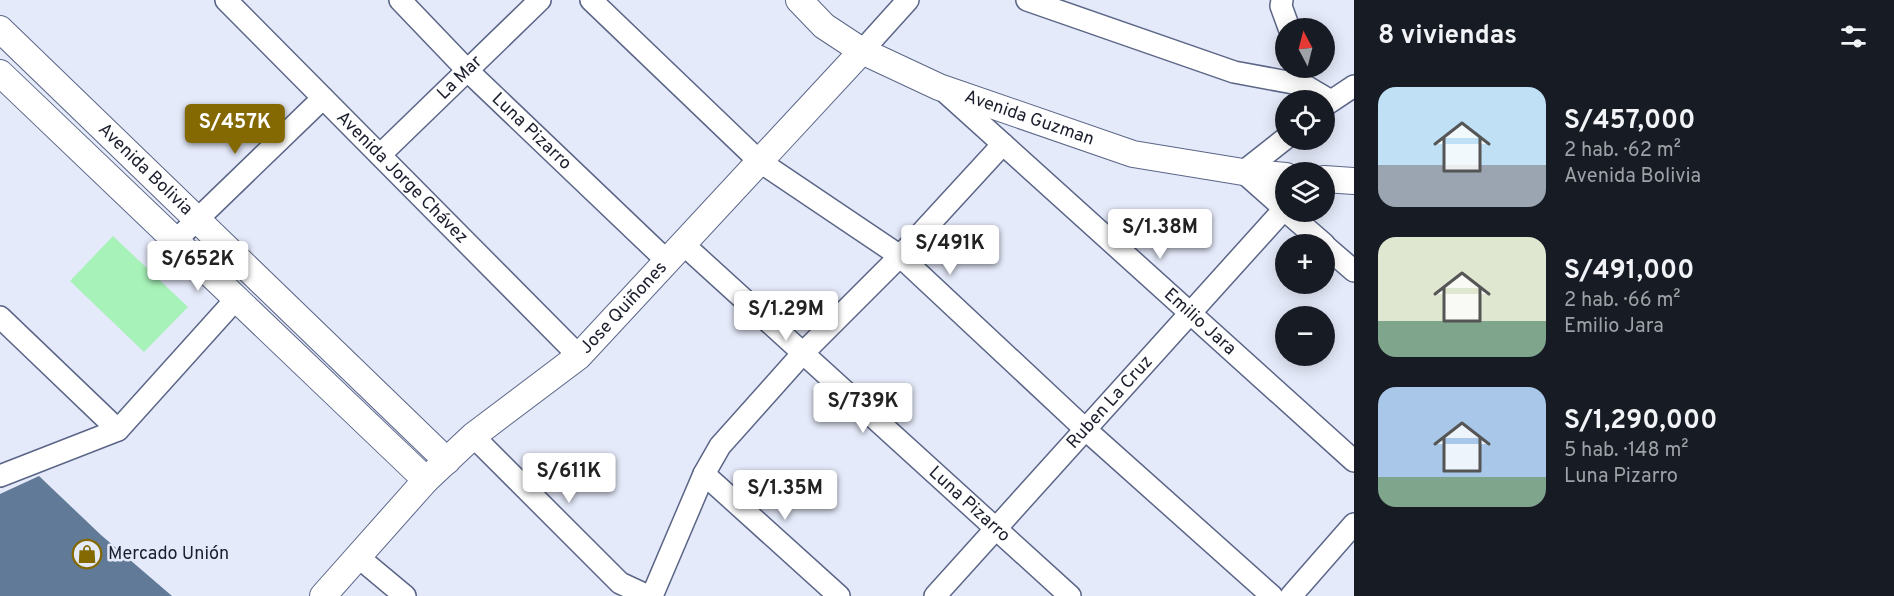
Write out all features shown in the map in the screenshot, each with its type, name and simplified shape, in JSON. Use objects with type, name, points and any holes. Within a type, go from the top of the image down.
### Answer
[{"type":"street","name":"Avenida Jorge Chávez","points":[[226,0],[579,356]]},
{"type":"street","name":"Luna Pizarro","points":[[400,0],[468,71],[674,252],[803,353],[1070,596]]},
{"type":"street","name":"La Mar","points":[[380,155],[540,0]]},
{"type":"street","points":[[591,0],[759,161],[900,256],[1085,429],[1272,596]]},
{"type":"street","name":"Avenida Guzman","points":[[799,0],[824,26],[862,51],[939,87],[1133,154],[1275,175]]},
{"type":"street","name":"Jose Quiñones","points":[[323,596],[426,480],[473,436],[579,356],[908,0]]},
{"type":"street","points":[[1027,0],[1234,72],[1275,74]]},
{"type":"street","points":[[1282,0],[1281,6],[1285,18]]},
{"type":"street","name":"Avenida Bolivia","points":[[0,29],[447,461]]},
{"type":"street","name":"Avenida Bolivia","points":[[0,73],[426,480]]},
{"type":"street","points":[[1304,78],[1315,90]]},
{"type":"street","points":[[1335,99],[1354,86]]},
{"type":"street","name":"Emilio Jara","points":[[939,87],[1354,461]]},
{"type":"street","points":[[175,241],[323,98]]},
{"type":"street","points":[[473,436],[620,583],[650,596],[704,474],[720,446],[803,353],[900,256],[1003,144]]},
{"type":"street","points":[[1275,147],[1243,172],[1275,200]]},
{"type":"street","points":[[1335,180],[1354,181]]},
{"type":"street","name":"Ruben La Cruz","points":[[935,596],[1275,220]]},
{"type":"street","points":[[1299,222],[1312,234]]},
{"type":"street","points":[[1335,255],[1354,271]]},
{"type":"street","points":[[0,476],[118,430],[236,299]]},
{"type":"street","points":[[0,317],[118,430]]},
{"type":"street","points":[[704,474],[839,596]]},
{"type":"street","points":[[1291,596],[1354,524]]},
{"type":"street","points":[[357,556],[405,596]]},
{"type":"green space","points":[[113,236],[188,307],[144,352],[70,281]]},
{"type":"building","points":[[39,476],[101,535],[172,596],[0,596],[0,494]]},
{"type":"place","name":"Mercado Unión","points":[[87,554]]}]
